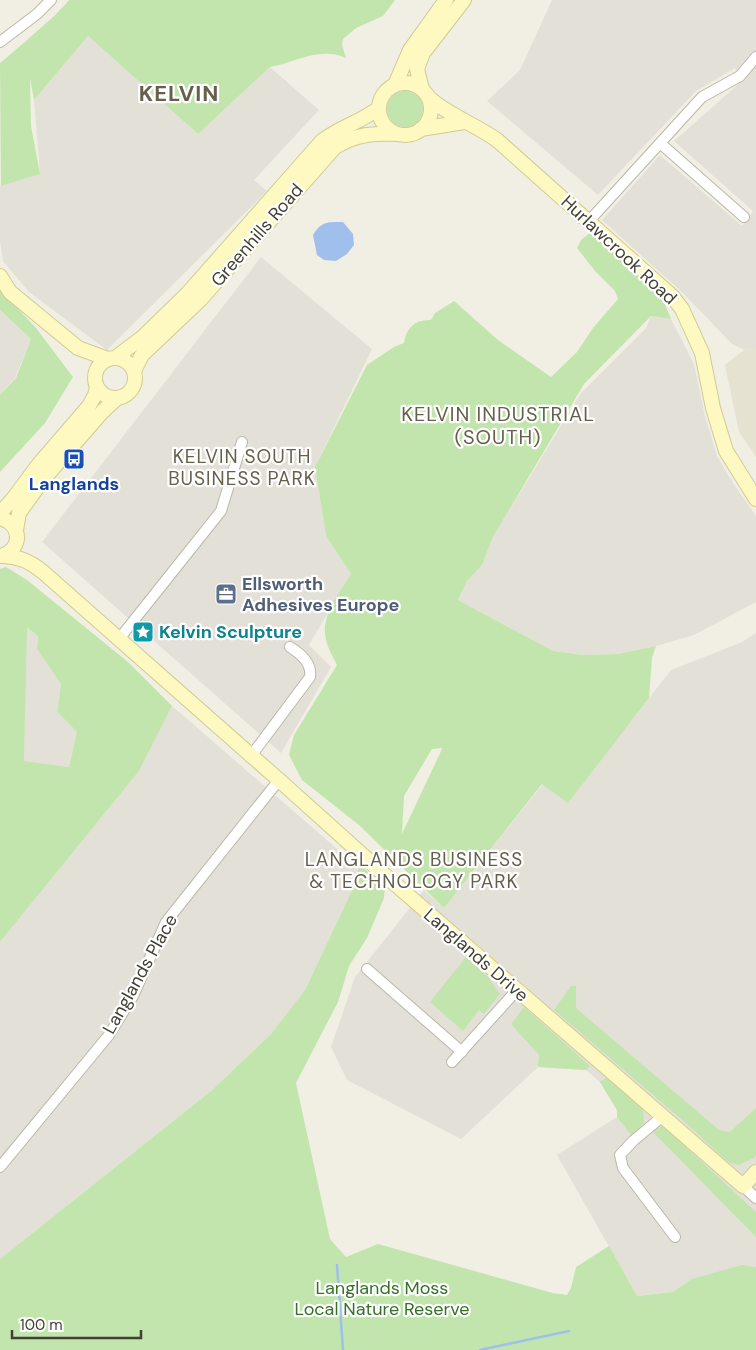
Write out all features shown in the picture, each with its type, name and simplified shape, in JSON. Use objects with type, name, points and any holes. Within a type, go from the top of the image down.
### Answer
[{"type":"street","points":[[0,42],[37,14],[51,0]]},
{"type":"street","points":[[395,85],[410,50],[446,0]]},
{"type":"street","points":[[421,129],[427,123],[430,106],[417,70],[423,53],[464,0]]},
{"type":"street","points":[[589,221],[702,96],[740,76],[756,57]]},
{"type":"street","points":[[425,93],[409,83],[395,85],[384,93],[380,100],[379,115],[386,127],[398,134],[408,135],[421,129],[464,122]]},
{"type":"street","name":"Hurlawcrook Road","points":[[425,93],[438,106],[464,122],[477,126],[497,140],[671,294],[682,309],[702,353],[713,408],[726,451],[756,499]]},
{"type":"street","name":"Greenhills Road","points":[[112,358],[144,336],[188,294],[322,141],[337,130],[365,118],[379,108]]},
{"type":"street","name":"Greenhills Road","points":[[134,371],[142,355],[186,315],[335,148],[351,138],[360,136],[377,133],[398,134]]},
{"type":"street","points":[[660,143],[744,218]]},
{"type":"street","points":[[0,276],[10,292],[78,348],[104,396],[116,399]]},
{"type":"street","points":[[2,556],[12,550],[17,540],[16,532],[19,513],[42,481],[103,411],[116,399],[126,395],[133,387],[136,377],[127,361],[78,348]]},
{"type":"street","points":[[0,513],[89,406],[95,395],[99,365],[112,358]]},
{"type":"street","points":[[119,639],[221,511],[242,442]]},
{"type":"street","points":[[0,518],[12,524],[16,532]]},
{"type":"street","name":"Langlands Drive","points":[[16,532],[32,564]]},
{"type":"street","name":"Langlands Drive","points":[[2,556],[13,556],[32,564],[387,877],[742,1186]]},
{"type":"street","points":[[251,756],[310,677],[308,663],[290,646]]},
{"type":"street","name":"Langlands Place","points":[[0,1167],[109,1035],[133,996],[166,922],[279,780]]},
{"type":"street","points":[[367,969],[462,1052]]},
{"type":"street","points":[[452,1062],[517,990]]},
{"type":"street","points":[[662,1116],[632,1141],[620,1155],[623,1168],[675,1237]]},
{"type":"street","points":[[756,1172],[742,1186],[756,1198]]},
{"type":"shaded area","points":[[552,0],[756,0],[756,349],[744,350],[732,344],[683,293],[602,220],[660,155],[742,226],[753,211],[674,141],[742,81],[735,68],[696,91],[598,195],[487,101],[520,70]]},
{"type":"shaded area","points":[[88,36],[198,134],[270,67],[319,110],[254,180],[267,191],[107,350],[29,292],[3,261],[0,241],[0,186],[40,174],[34,100]]},
{"type":"shaded area","name":"KELVIN SOUTH BUSINESS PARK","points":[[261,257],[372,349],[315,467],[326,536],[351,574],[309,645],[331,667],[281,753],[42,542]]},
{"type":"shaded area","points":[[0,310],[31,339],[15,378],[0,395]]},
{"type":"shaded area","points":[[651,316],[671,319],[694,364],[705,416],[717,456],[756,516],[756,602],[694,635],[656,646],[618,654],[583,655],[553,651],[458,600],[467,581],[482,565],[493,537],[581,393],[646,328]]},
{"type":"shaded area","points":[[756,349],[756,457],[739,432],[725,365],[744,350]]},
{"type":"shaded area","points":[[26,628],[38,636],[37,649],[61,684],[57,712],[77,732],[69,767],[24,761]]},
{"type":"shaded area","points":[[756,633],[756,1282],[637,1296],[557,1155],[617,1117],[617,1110],[600,1082],[586,1070],[538,1067],[461,1139],[347,1080],[331,1047],[355,977],[424,890],[444,908],[543,784],[568,802],[671,670],[742,642]]},
{"type":"shaded area","points":[[172,706],[358,867],[356,882],[305,990],[271,1034],[211,1091],[0,1259],[0,942],[139,771]]},
{"type":"green space","points":[[69,0],[395,0],[383,16],[356,28],[343,39],[342,45],[346,58],[334,54],[322,54],[307,56],[270,67],[198,134],[88,36],[34,100],[30,78],[31,126],[40,174],[1,186],[0,63],[48,22]]},
{"type":"green space","points":[[405,91],[418,96],[423,109],[418,122],[405,127],[392,122],[387,109],[392,96]]},
{"type":"green space","points":[[590,233],[630,266],[662,297],[671,319],[651,316],[584,384],[493,537],[482,565],[467,581],[458,600],[553,651],[583,655],[618,654],[656,646],[652,658],[649,698],[568,803],[542,784],[444,908],[359,825],[302,780],[289,755],[294,735],[337,665],[327,643],[325,625],[331,607],[351,574],[326,536],[315,467],[367,365],[394,347],[404,343],[409,329],[416,323],[431,320],[435,313],[454,301],[498,340],[551,377],[577,352],[593,328],[618,299],[615,291],[595,271],[577,248],[581,240]],"holes":[[[432,749],[442,749],[402,834],[404,796]]]},
{"type":"green space","points":[[0,290],[36,328],[73,377],[45,423],[0,472],[0,395],[16,378],[31,339],[0,310]]},
{"type":"green space","points":[[6,567],[27,580],[128,662],[172,706],[139,771],[0,942],[0,569]],"holes":[[[27,628],[38,636],[37,649],[61,684],[57,712],[77,732],[69,767],[24,761]]]},
{"type":"green space","name":"Langlands Moss Local Nature Reserve","points":[[359,864],[385,887],[384,898],[367,938],[349,966],[338,1002],[296,1083],[330,1239],[346,1257],[378,1244],[553,1293],[567,1295],[571,1288],[576,1267],[609,1246],[637,1296],[673,1292],[692,1279],[742,1265],[756,1267],[756,1350],[0,1350],[0,1259],[211,1091],[271,1034],[305,990],[356,882]]},
{"type":"green space","points":[[466,957],[487,976],[500,994],[484,1014],[479,1010],[463,1031],[430,1002]]},
{"type":"green space","points":[[571,986],[576,986],[576,1008],[719,1130],[730,1132],[756,1108],[756,1155],[754,1158],[738,1165],[728,1162],[687,1124],[554,1010]]},
{"type":"green space","points":[[524,1007],[590,1066],[586,1070],[538,1067],[539,1055],[511,1024]]},
{"type":"green space","points":[[606,1078],[638,1101],[643,1109],[644,1123],[632,1136],[617,1117],[617,1110],[600,1082]]},
{"type":"green space","points":[[663,1126],[756,1212],[756,1237],[651,1130]]},
{"type":"water","points":[[343,222],[353,234],[354,245],[347,254],[336,261],[324,260],[317,255],[313,235],[325,223]]},
{"type":"waterway","points":[[337,1265],[343,1350]]},
{"type":"waterway","points":[[480,1350],[569,1331]]},
{"type":"place","name":"Langlands","points":[[74,459]]},
{"type":"place","name":"Ellsworth Adhesives Europe","points":[[226,594]]},
{"type":"place","name":"Kelvin Sculpture","points":[[143,632]]},
{"type":"district","name":"KELVIN","points":[[179,93]]},
{"type":"district","name":"KELVIN INDUSTRIAL (SOUTH)","points":[[498,426]]},
{"type":"district","name":"KELVIN SOUTH BUSINESS PARK","points":[[242,467]]},
{"type":"district","name":"LANGLANDS BUSINESS & TECHNOLOGY PARK","points":[[414,870]]}]
